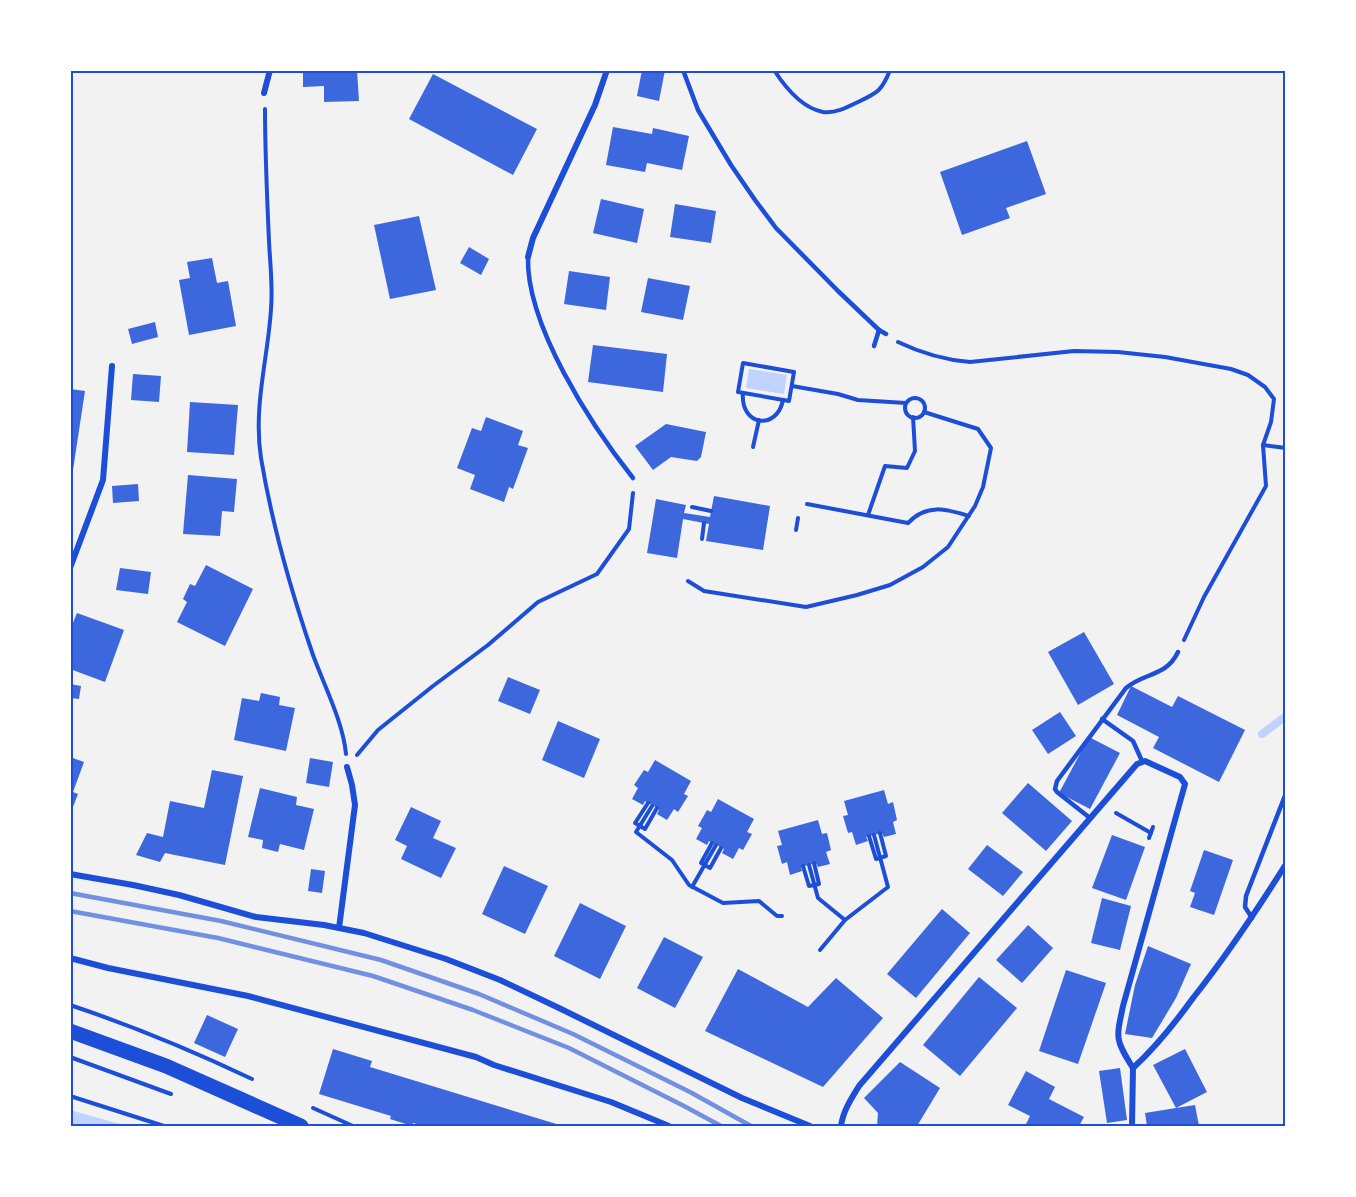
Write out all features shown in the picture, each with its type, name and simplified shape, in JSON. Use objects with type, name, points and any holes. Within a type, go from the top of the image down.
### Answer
[{"type":"main road","points":[[70,1031],[166,1066],[301,1126]]},
{"type":"street","points":[[264,93],[270,70]]},
{"type":"street","points":[[528,257],[533,238],[595,105],[607,70]]},
{"type":"street","points":[[70,568],[103,480],[112,366]]},
{"type":"street","points":[[842,1126],[846,1108],[859,1086],[1137,764],[1142,761],[1150,762],[1180,777],[1185,784],[1117,1032],[1120,1048],[1133,1068],[1132,1126]]},
{"type":"street","points":[[339,928],[354,805],[352,785],[346,767]]},
{"type":"street","points":[[1133,1068],[1173,1025],[1215,970],[1252,918],[1286,864]]},
{"type":"street","points":[[70,874],[179,895],[256,917],[339,928],[380,937],[447,959],[610,1032],[742,1098],[810,1126]]},
{"type":"street","points":[[70,958],[108,968],[248,996],[476,1057],[494,1065],[611,1102],[669,1126]]},
{"type":"lane","points":[[683,70],[699,110],[730,165],[776,228],[838,291],[888,336]]},
{"type":"lane","points":[[528,257],[531,287],[550,342],[587,412],[633,478]]},
{"type":"lane","points":[[874,346],[879,330]]},
{"type":"lane","points":[[1090,818],[1057,792],[1055,784],[1130,685],[1167,667],[1178,652]]},
{"type":"lane","points":[[1102,719],[1133,741],[1142,761]]},
{"type":"lane","points":[[1252,918],[1245,907],[1246,896],[1286,793]]},
{"type":"path","points":[[774,70],[799,99],[824,112],[849,107],[879,91],[890,70]]},
{"type":"path","points":[[264,93],[265,172],[272,297],[260,388],[261,456],[277,536],[313,653],[342,733],[346,767]]},
{"type":"path","points":[[888,336],[913,349],[953,360],[970,362],[1074,351],[1118,352],[1166,357],[1231,369],[1248,375],[1265,387],[1274,399],[1271,422],[1263,445],[1266,486],[1204,597],[1178,652]]},
{"type":"path","points":[[743,363],[794,372],[789,401],[743,393],[738,392],[743,363]]},
{"type":"path","points":[[792,386],[858,400],[906,404]]},
{"type":"path","points":[[743,393],[744,407],[749,416],[759,420],[769,420],[778,414],[783,400]]},
{"type":"path","points":[[916,398],[922,401],[924,412],[919,417],[908,415],[905,410],[906,404],[910,399],[916,398]]},
{"type":"path","points":[[688,581],[704,591],[806,607],[890,585],[922,567],[948,547],[969,516],[983,487],[991,448],[978,429],[924,412]]},
{"type":"path","points":[[868,515],[885,466],[907,468],[915,451],[913,417]]},
{"type":"path","points":[[753,447],[759,420]]},
{"type":"path","points":[[1263,445],[1286,448]]},
{"type":"path","points":[[346,767],[378,730],[488,645],[538,602],[597,574],[629,529],[634,490]]},
{"type":"path","points":[[807,504],[908,523],[917,514],[931,509],[948,510],[969,516]]},
{"type":"path","points":[[692,507],[711,510]]},
{"type":"path","points":[[796,530],[798,518]]},
{"type":"path","points":[[702,539],[704,523]]},
{"type":"path","points":[[652,805],[645,829],[641,824],[635,823],[652,805]]},
{"type":"path","points":[[1111,810],[1150,835],[1153,827]]},
{"type":"path","points":[[641,824],[636,832],[672,860],[692,887],[723,903],[759,901],[777,916],[782,916]]},
{"type":"path","points":[[874,835],[886,856],[881,856],[876,859],[874,835]]},
{"type":"path","points":[[716,845],[710,868],[706,864],[701,863],[716,845]]},
{"type":"path","points":[[820,950],[845,921],[888,887],[881,856]]},
{"type":"path","points":[[692,887],[706,864]]},
{"type":"path","points":[[808,865],[819,884],[814,884],[809,886],[808,865]]},
{"type":"path","points":[[814,884],[818,898],[845,921]]},
{"type":"path","points":[[70,1057],[176,1095]]},
{"type":"path","points":[[70,1096],[164,1126]]},
{"type":"water","points":[[749,369],[787,375],[784,394],[746,388]]},
{"type":"water","points":[[70,1110],[127,1126],[71,1126]]},
{"type":"building","points":[[303,70],[357,70],[359,101],[324,102],[324,86],[303,87]]},
{"type":"building","points":[[642,70],[665,70],[659,101],[637,96]]},
{"type":"building","points":[[433,74],[537,129],[513,175],[409,119]]},
{"type":"building","points":[[613,127],[652,134],[653,128],[689,136],[682,170],[647,163],[645,172],[606,165]]},
{"type":"building","points":[[1027,141],[1046,194],[1006,208],[1010,218],[962,235],[940,172]]},
{"type":"building","points":[[601,199],[644,209],[637,243],[593,233]]},
{"type":"building","points":[[675,204],[716,211],[711,243],[670,237]]},
{"type":"building","points":[[419,216],[436,290],[390,299],[374,225]]},
{"type":"building","points":[[469,247],[489,259],[481,275],[460,263]]},
{"type":"building","points":[[212,258],[217,283],[228,281],[236,326],[189,335],[179,280],[190,278],[187,262]]},
{"type":"building","points":[[569,271],[610,277],[606,310],[564,304]]},
{"type":"building","points":[[648,278],[690,286],[683,320],[641,312]]},
{"type":"building","points":[[155,322],[158,337],[132,344],[128,329]]},
{"type":"building","points":[[593,345],[667,354],[663,392],[588,382]]},
{"type":"building","points":[[133,374],[161,376],[159,402],[131,400]]},
{"type":"building","points":[[70,389],[85,391],[73,470],[70,469]]},
{"type":"building","points":[[190,402],[238,405],[234,455],[187,452]]},
{"type":"building","points":[[486,417],[523,431],[518,445],[528,448],[513,489],[509,487],[504,502],[470,489],[475,475],[457,468],[472,428],[481,431]]},
{"type":"building","points":[[666,424],[706,432],[701,457],[697,461],[671,457],[653,470],[635,446]]},
{"type":"building","points":[[188,475],[237,479],[234,512],[222,511],[220,536],[183,534]]},
{"type":"building","points":[[138,484],[139,501],[113,503],[112,486]]},
{"type":"building","points":[[714,496],[770,506],[763,550],[706,541],[709,524],[683,519],[677,558],[647,553],[656,499],[686,505],[684,513],[710,517]]},
{"type":"building","points":[[206,565],[253,589],[225,646],[177,622],[187,602],[183,599],[190,584],[195,586]]},
{"type":"building","points":[[120,568],[151,572],[148,594],[116,590]]},
{"type":"building","points":[[77,613],[124,630],[105,682],[70,669],[70,630]]},
{"type":"building","points":[[1084,632],[1114,684],[1078,705],[1048,652]]},
{"type":"building","points":[[508,677],[540,690],[530,714],[498,701]]},
{"type":"building","points":[[70,684],[81,686],[79,699],[70,698]]},
{"type":"building","points":[[1131,686],[1172,707],[1178,696],[1245,730],[1219,782],[1153,748],[1159,737],[1117,715]]},
{"type":"building","points":[[261,693],[280,697],[279,705],[295,708],[286,751],[234,740],[242,698],[259,701]]},
{"type":"building","points":[[1060,712],[1076,736],[1048,754],[1032,730]]},
{"type":"building","points":[[558,721],[600,739],[584,778],[542,760]]},
{"type":"building","points":[[1089,737],[1120,753],[1090,809],[1059,793]]},
{"type":"building","points":[[70,757],[84,762],[73,792],[78,794],[71,812]]},
{"type":"building","points":[[310,758],[333,762],[329,787],[306,783]]},
{"type":"building","points":[[655,760],[691,781],[684,794],[688,796],[678,812],[674,809],[667,820],[657,814],[659,810],[657,808],[645,801],[643,805],[632,799],[638,788],[634,785],[644,770],[648,772]]},
{"type":"building","points":[[212,770],[243,776],[225,865],[165,853],[160,862],[136,855],[147,833],[163,837],[170,801],[204,808]]},
{"type":"building","points":[[1028,783],[1072,821],[1046,851],[1002,813]]},
{"type":"building","points":[[260,788],[297,797],[296,805],[314,809],[304,850],[280,844],[278,852],[262,848],[263,840],[248,837]]},
{"type":"building","points":[[884,790],[888,804],[893,802],[897,820],[893,822],[896,834],[884,837],[882,833],[866,837],[868,841],[856,845],[852,832],[848,833],[843,816],[848,815],[844,801]]},
{"type":"building","points":[[718,799],[754,819],[747,832],[752,834],[743,850],[739,848],[733,859],[722,853],[724,849],[709,841],[707,845],[696,839],[702,828],[698,826],[707,810],[711,812]]},
{"type":"building","points":[[411,807],[441,821],[433,838],[456,848],[441,878],[401,859],[407,846],[395,840]]},
{"type":"building","points":[[818,820],[822,834],[827,833],[831,850],[826,852],[830,864],[818,867],[816,863],[801,867],[802,871],[790,875],[787,862],[782,864],[777,846],[782,845],[778,831]]},
{"type":"building","points":[[1112,835],[1145,847],[1126,900],[1092,888]]},
{"type":"building","points":[[987,845],[1023,872],[1003,896],[968,869]]},
{"type":"building","points":[[1204,850],[1233,860],[1214,915],[1190,907],[1195,893],[1190,891]]},
{"type":"building","points":[[504,866],[548,886],[525,934],[482,914]]},
{"type":"building","points":[[311,869],[325,871],[322,893],[308,891]]},
{"type":"building","points":[[1102,898],[1131,906],[1120,950],[1091,943]]},
{"type":"building","points":[[580,903],[626,926],[600,979],[554,956]]},
{"type":"building","points":[[942,909],[970,933],[916,998],[887,974]]},
{"type":"building","points":[[1028,925],[1053,948],[1022,983],[996,960]]},
{"type":"building","points":[[664,937],[703,957],[675,1008],[637,988]]},
{"type":"building","points":[[1148,946],[1191,964],[1176,998],[1152,1038],[1125,1034],[1135,985]]},
{"type":"building","points":[[738,969],[808,1007],[836,978],[883,1018],[823,1087],[705,1031]]},
{"type":"building","points":[[1066,970],[1106,983],[1078,1064],[1039,1051]]},
{"type":"building","points":[[979,977],[1017,1008],[960,1076],[923,1045]]},
{"type":"building","points":[[207,1015],[238,1029],[225,1057],[194,1043]]},
{"type":"building","points":[[333,1049],[372,1061],[370,1067],[563,1126],[424,1126],[413,1123],[412,1126],[390,1119],[391,1116],[319,1094]]},
{"type":"building","points":[[1185,1049],[1207,1092],[1176,1108],[1153,1065]]},
{"type":"building","points":[[900,1062],[940,1088],[917,1126],[877,1126],[878,1113],[864,1098]]},
{"type":"building","points":[[1120,1068],[1127,1120],[1107,1123],[1099,1071]]},
{"type":"building","points":[[1026,1071],[1055,1087],[1049,1099],[1084,1117],[1079,1126],[1025,1126],[1030,1116],[1008,1105]]},
{"type":"building","points":[[1195,1105],[1199,1126],[1147,1126],[1145,1113]]},
{"type":"waterway","points":[[1262,734],[1286,716]]},
{"type":"railway","points":[[70,893],[221,921],[381,960],[479,994],[573,1034],[690,1092],[751,1126]]},
{"type":"railway","points":[[70,911],[218,938],[373,976],[473,1010],[569,1048],[721,1126]]}]
